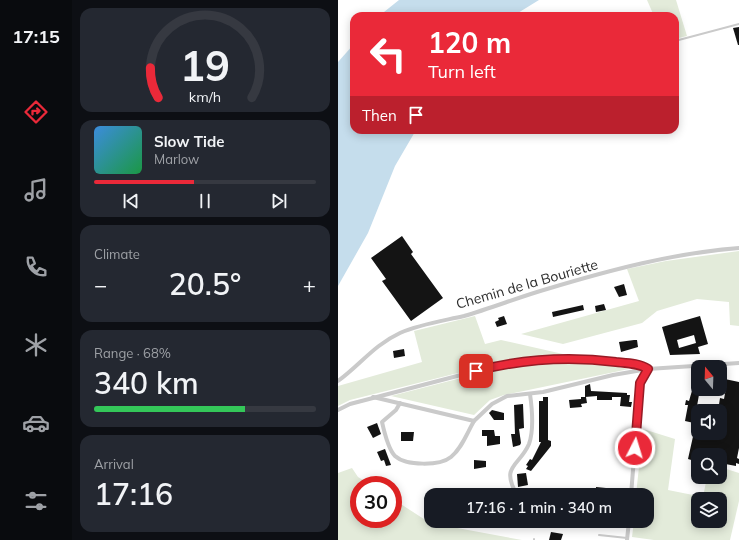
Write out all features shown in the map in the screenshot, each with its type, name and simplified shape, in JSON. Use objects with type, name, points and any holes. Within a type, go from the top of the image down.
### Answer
[{"type":"street","name":"Chemin de la Bouriette","points":[[338,381],[351,372],[363,358],[379,344],[400,333],[434,321],[464,316],[548,288],[617,269],[657,260],[739,248]]},
{"type":"street","points":[[338,410],[350,404],[373,397],[503,364],[548,359],[600,360],[642,365],[648,369]]},
{"type":"street","points":[[400,403],[396,410],[382,422],[393,454],[400,459],[424,463],[444,462],[460,449],[474,421],[492,404],[507,396],[530,394],[613,375],[648,369],[739,363]]},
{"type":"street","points":[[632,488],[640,383],[648,369]]},
{"type":"street","points":[[513,488],[511,484],[510,471],[530,442],[530,394]]},
{"type":"street","points":[[373,397],[474,421]]},
{"type":"street","points":[[627,539],[628,528]]},
{"type":"lane","points":[[679,40],[739,24]]},
{"type":"lane","points":[[599,535],[627,539]]},
{"type":"green space","points":[[647,0],[676,0],[687,36],[679,38],[679,12],[652,12]]},
{"type":"green space","points":[[739,251],[739,326],[730,325],[729,302],[697,299],[657,311],[642,323],[563,344],[521,334],[639,301],[627,269],[666,261]]},
{"type":"green space","points":[[475,316],[485,344],[501,340],[563,354],[514,359],[350,400],[338,406],[338,386],[422,362],[414,331]]},
{"type":"green space","points":[[546,363],[597,363],[629,369],[504,395],[490,400],[474,415],[391,396],[500,368]]},
{"type":"green space","points":[[643,429],[675,439],[668,490],[691,495],[691,528],[727,528],[727,492],[704,492],[706,484],[727,484],[727,469],[739,473],[739,501],[730,540],[654,540],[632,537],[633,528],[654,528],[654,488],[637,488]]},
{"type":"green space","points":[[352,468],[357,476],[350,476],[350,528],[402,528],[402,505],[424,519],[424,528],[457,528],[522,540],[338,540],[338,473]]},
{"type":"water","points":[[399,0],[539,0],[520,12],[384,12]]},
{"type":"water","points":[[350,48],[350,134],[414,134],[395,166],[368,233],[338,286],[338,62]]},
{"type":"building","points":[[739,27],[739,45],[738,45],[733,28]]},
{"type":"building","points":[[402,236],[413,252],[411,254],[443,298],[411,321],[382,281],[386,279],[371,258]]},
{"type":"building","points":[[624,284],[627,295],[619,297],[614,287]]},
{"type":"building","points":[[604,304],[606,310],[596,312],[595,306]]},
{"type":"building","points":[[583,305],[584,310],[553,317],[552,312]]},
{"type":"building","points":[[504,316],[507,324],[497,327],[495,322],[499,320],[498,318]]},
{"type":"building","points":[[700,316],[708,344],[698,347],[700,354],[670,355],[662,327]],"holes":[[[694,335],[696,343],[679,348],[677,340]]]},
{"type":"building","points":[[637,340],[638,347],[621,352],[619,342]]},
{"type":"building","points":[[404,349],[405,356],[394,358],[393,351]]},
{"type":"building","points":[[727,379],[739,382],[739,448],[737,458],[739,459],[739,464],[736,463],[736,466],[727,464],[727,448],[691,448],[691,460],[688,459],[692,440],[727,440],[727,404],[719,404],[720,398],[724,399],[725,396],[727,396]]},
{"type":"building","points":[[590,384],[591,391],[627,393],[627,395],[630,395],[629,402],[632,402],[631,407],[620,406],[621,397],[612,397],[612,400],[597,400],[597,396],[585,397],[585,386]]},
{"type":"building","points":[[691,394],[691,396],[699,396],[697,404],[691,404],[691,422],[685,421],[688,405],[685,405],[686,400],[689,401]]},
{"type":"building","points":[[543,397],[548,397],[548,440],[551,441],[551,446],[531,471],[526,469],[528,466],[526,465],[530,459],[532,460],[541,442],[539,442],[539,401],[543,401]]},
{"type":"building","points":[[581,397],[586,397],[587,403],[581,404],[582,407],[570,408],[569,400],[581,399]]},
{"type":"building","points":[[523,404],[524,428],[519,429],[521,443],[520,445],[513,447],[511,434],[515,434],[514,405]]},
{"type":"building","points":[[492,410],[504,413],[504,420],[494,420],[489,413]]},
{"type":"building","points":[[377,423],[381,434],[373,438],[367,427]]},
{"type":"building","points":[[482,430],[494,430],[495,436],[500,436],[500,444],[487,446],[487,436],[482,436]]},
{"type":"building","points":[[401,432],[414,432],[413,441],[401,441]]},
{"type":"building","points":[[385,449],[391,465],[386,466],[384,460],[381,461],[377,452]]},
{"type":"building","points":[[474,460],[486,461],[486,467],[474,469]]},
{"type":"building","points":[[526,473],[528,485],[518,487],[517,474]]},
{"type":"building","points":[[551,532],[563,534],[561,540],[549,540]]},
{"type":"route","points":[[476,371],[503,364],[548,359],[600,360],[642,365],[648,369],[640,383],[635,448]]}]
